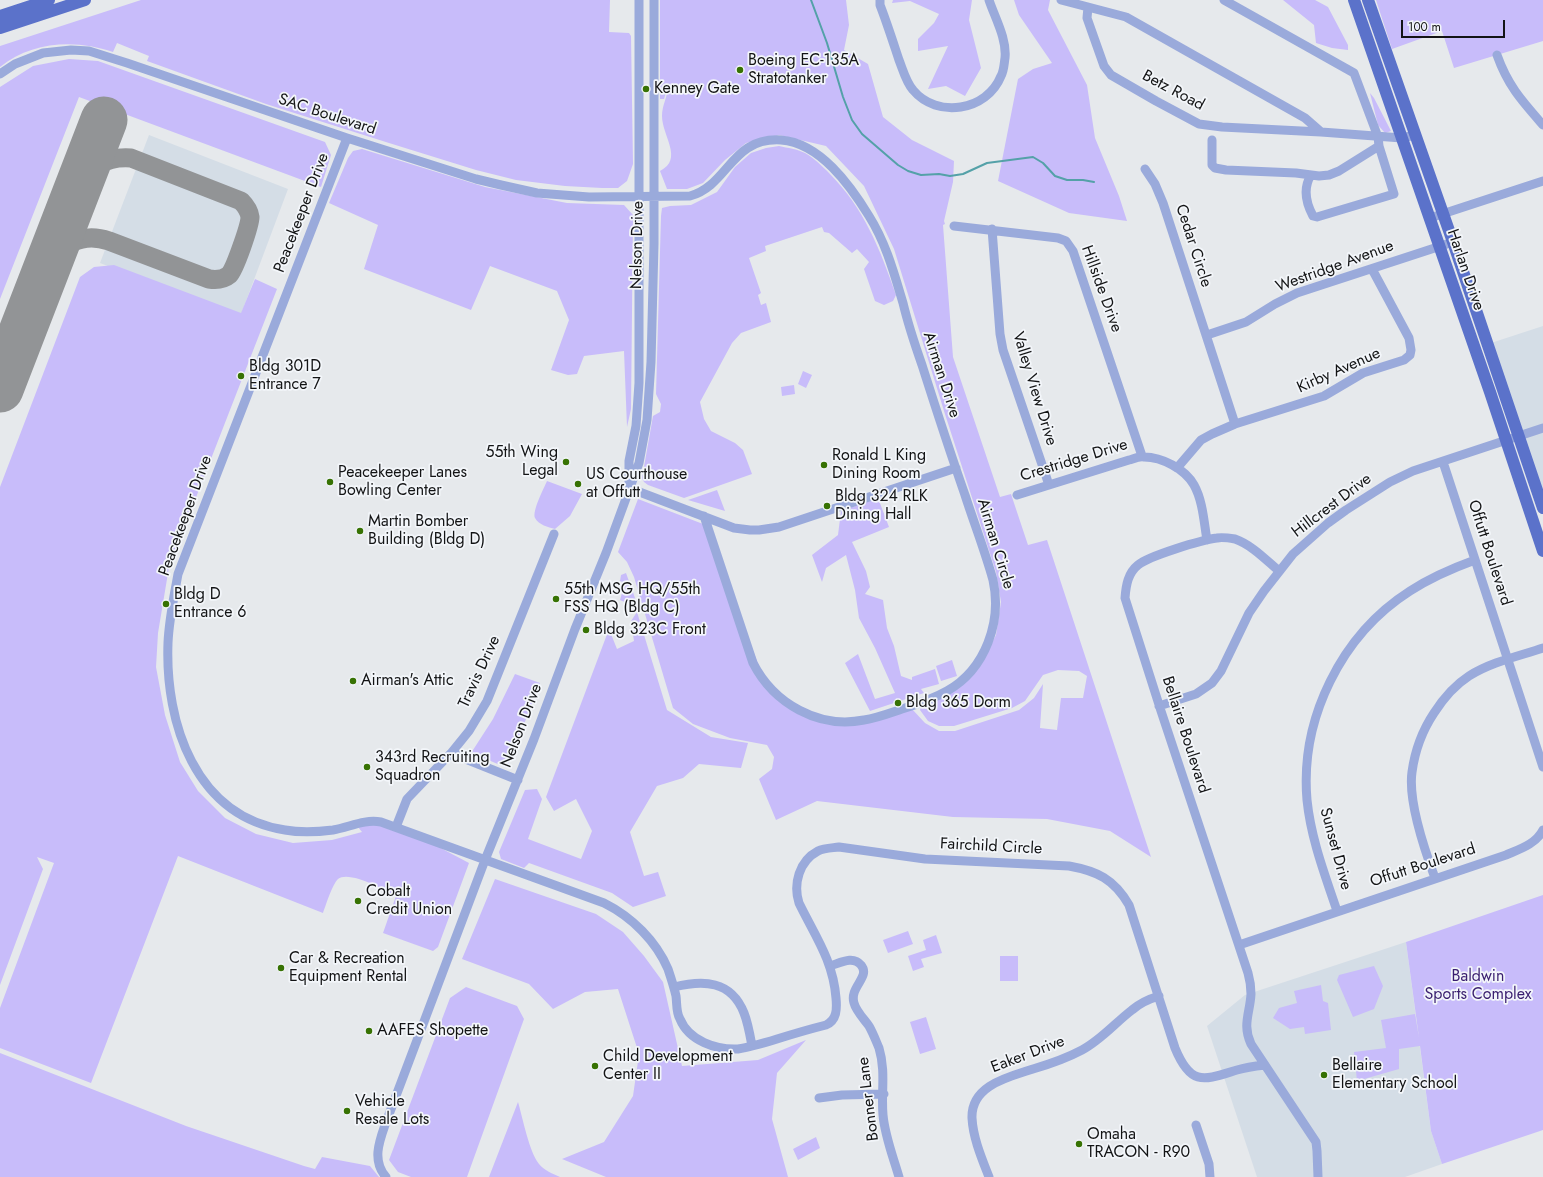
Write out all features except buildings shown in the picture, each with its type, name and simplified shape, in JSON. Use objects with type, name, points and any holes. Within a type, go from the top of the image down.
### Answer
[{"type":"main road","points":[[0,16],[49,0]]},
{"type":"main road","points":[[0,28],[85,0]]},
{"type":"main road","name":"Harlan Drive","points":[[1354,0],[1440,246],[1543,551]]},
{"type":"main road","name":"Harlan Drive","points":[[1368,0],[1453,242],[1543,508]]},
{"type":"street","name":"Nelson Drive","points":[[629,488],[629,461],[636,426],[638,396],[639,0]]},
{"type":"street","name":"Nelson Drive","points":[[386,1177],[381,1171],[378,1156],[381,1136],[485,860],[518,780],[575,629],[606,553],[639,463],[649,400],[652,346],[654,0]]},
{"type":"street","points":[[880,0],[882,11],[905,78],[913,90],[933,104],[943,108],[959,108],[971,105],[986,96],[994,88],[1002,76],[1005,57],[1004,43],[989,0]]},
{"type":"street","points":[[1061,0],[1126,17],[1305,118],[1321,132]]},
{"type":"street","points":[[1224,0],[1354,73],[1378,137],[1379,146],[1394,194],[1317,217],[1313,216],[1308,206],[1306,194],[1308,180],[1311,175]]},
{"type":"street","name":"Betz Road","points":[[1088,7],[1087,18],[1104,66],[1111,75],[1199,124],[1222,127],[1321,132],[1378,137],[1402,138],[1415,135]]},
{"type":"street","name":"SAC Boulevard","points":[[0,74],[19,62],[43,53],[71,50],[89,51],[347,138],[476,179],[520,190],[574,196],[654,198]]},
{"type":"street","points":[[1497,55],[1504,74],[1515,92],[1543,125]]},
{"type":"street","name":"Peacekeeper Drive","points":[[347,138],[178,574],[170,616],[168,659],[175,714],[193,767],[206,785],[229,807],[246,817],[267,826],[295,831],[333,830],[370,820],[396,827],[485,860]]},
{"type":"street","name":"Airman Drive","points":[[654,198],[690,196],[698,194],[709,188],[738,154],[749,147],[770,140],[797,143],[818,155],[849,187],[870,218],[883,243],[956,468]]},
{"type":"street","points":[[1212,140],[1212,165],[1215,168],[1311,175],[1329,175],[1340,171],[1379,146]]},
{"type":"street","name":"Cedar Circle","points":[[1145,169],[1155,184],[1162,203],[1207,335],[1235,424]]},
{"type":"street","points":[[1430,218],[1543,181]]},
{"type":"street","name":"Hillside Drive","points":[[954,226],[992,229],[1058,238],[1066,241],[1073,251],[1142,456]]},
{"type":"street","name":"Valley View Drive","points":[[992,229],[1000,334],[1003,350],[1048,485]]},
{"type":"street","name":"Westridge Avenue","points":[[1207,335],[1246,322],[1275,304],[1297,293],[1453,242]]},
{"type":"street","name":"Kirby Avenue","points":[[1177,468],[1201,440],[1235,424],[1324,396],[1363,373],[1404,360],[1410,355],[1412,350],[1409,338],[1372,269]]},
{"type":"street","name":"Hillcrest Drive","points":[[1159,706],[1196,694],[1212,683],[1221,671],[1249,613],[1264,590],[1294,554],[1328,523],[1364,498],[1390,482],[1407,474],[1543,428]]},
{"type":"street","name":"Crestridge Drive","points":[[1017,495],[1142,456],[1161,460],[1177,468],[1194,484],[1200,502],[1208,540]]},
{"type":"street","name":"Offutt Boulevard","points":[[1443,462],[1543,767]]},
{"type":"street","points":[[629,488],[741,529],[766,530],[804,520],[956,468]]},
{"type":"street","name":"Airman Circle","points":[[704,516],[753,663],[763,679],[778,696],[797,710],[806,714],[828,720],[863,720],[915,705],[949,690],[971,671],[978,662],[988,642],[995,615],[995,589],[991,571],[956,468]]},
{"type":"street","name":"Travis Drive","points":[[396,827],[407,799],[452,752],[469,731],[487,700],[554,534]]},
{"type":"street","name":"Bellaire Boulevard","points":[[1279,571],[1251,547],[1242,542],[1226,538],[1218,538],[1150,558],[1138,564],[1131,572],[1126,585],[1125,598],[1159,706],[1239,944],[1251,985],[1250,1006],[1247,1021],[1248,1037],[1316,1142],[1318,1177]]},
{"type":"street","name":"Sunset Drive","points":[[1337,911],[1313,837],[1307,800],[1309,752],[1314,724],[1323,697],[1344,656],[1358,636],[1378,616],[1409,591],[1435,576],[1476,560]]},
{"type":"street","points":[[1435,878],[1416,816],[1413,799],[1412,773],[1416,752],[1424,729],[1439,704],[1453,688],[1469,676],[1486,667],[1543,648]]},
{"type":"street","points":[[452,752],[518,780]]},
{"type":"street","name":"Offutt Boulevard","points":[[1239,944],[1506,855],[1530,845],[1541,835],[1543,830]]},
{"type":"street","name":"Fairchild Circle","points":[[752,1046],[832,1022],[836,1016],[837,1005],[835,982],[830,966],[799,903],[796,893],[799,874],[804,864],[818,851],[839,847],[925,859],[1069,866],[1088,869],[1102,876],[1123,895],[1134,918],[1175,1048],[1179,1058],[1186,1068],[1192,1074],[1206,1078],[1265,1065]]},
{"type":"street","points":[[485,860],[594,899],[622,914],[640,928],[654,946],[668,969],[674,987],[679,1019],[691,1034],[700,1041],[716,1047],[739,1048],[752,1046],[747,1021],[742,1008],[726,990],[703,982],[674,987]]},
{"type":"street","name":"Bonner Lane","points":[[830,966],[849,960],[856,960],[862,965],[864,973],[861,981],[855,987],[853,996],[854,1004],[869,1027],[878,1048],[883,1066],[883,1113],[886,1133],[900,1177]]},
{"type":"street","name":"Eaker Drive","points":[[989,1177],[973,1128],[972,1117],[976,1100],[988,1086],[1008,1077],[1062,1059],[1082,1050],[1104,1034],[1132,1009],[1145,1000],[1158,996]]},
{"type":"street","points":[[819,1098],[842,1095],[884,1094]]},
{"type":"street","points":[[1196,1125],[1209,1164],[1210,1177]]},
{"type":"shaded area","points":[[149,135],[288,189],[240,317],[100,263]]},
{"type":"shaded area","points":[[1543,326],[1543,498],[1491,343]]},
{"type":"shaded area","name":"Bellaire Elementary School","points":[[1406,942],[1431,1131],[1442,1164],[1405,1177],[1257,1177],[1207,1026],[1245,995]]},
{"type":"green space","points":[[141,0],[610,0],[609,32],[629,33],[631,36],[633,164],[627,181],[618,188],[565,186],[516,180],[476,170],[266,104],[147,61],[149,56],[117,43],[113,52],[84,45],[69,44],[40,47],[13,58],[0,67],[0,46]]},
{"type":"green space","points":[[660,0],[846,0],[849,25],[844,50],[868,64],[883,117],[912,140],[954,161],[953,182],[944,221],[945,224],[943,225],[953,357],[1000,497],[1011,494],[1028,545],[1047,540],[1151,857],[1110,831],[1047,819],[953,817],[817,801],[776,820],[759,779],[772,769],[774,757],[767,745],[730,738],[693,724],[673,708],[634,577],[627,562],[618,552],[638,499],[703,524],[769,691],[837,724],[912,709],[925,723],[939,731],[955,731],[1019,710],[1034,698],[1043,684],[1040,728],[1057,730],[1061,698],[1083,698],[1087,676],[1079,671],[1058,670],[1043,675],[1025,701],[1012,708],[954,726],[939,726],[928,721],[920,710],[921,707],[980,666],[996,635],[1001,602],[996,572],[894,249],[864,186],[826,146],[779,135],[746,143],[725,160],[703,183],[687,189],[667,189],[660,171],[667,166],[671,154],[662,116],[668,86],[664,99],[660,99]]},
{"type":"green space","points":[[893,0],[972,0],[969,20],[981,68],[965,96],[946,86],[928,89],[948,46],[918,51],[918,39],[934,23],[939,14],[910,1],[892,3]]},
{"type":"green space","points":[[1014,0],[1050,0],[1048,10],[1087,85],[1095,138],[1119,196],[1127,221],[1069,213],[998,181],[1018,79],[1033,69],[1052,63],[1019,15]]},
{"type":"green space","points":[[1283,0],[1315,0],[1328,7],[1348,45],[1348,50],[1332,48],[1316,43],[1314,25]]},
{"type":"green space","points":[[1376,0],[1543,0],[1543,41],[1454,68],[1442,31],[1392,49]]},
{"type":"green space","points":[[69,59],[98,61],[325,142],[331,155],[321,187],[79,97],[0,299],[0,87],[33,66]]},
{"type":"green space","points":[[1370,93],[1391,131],[1385,133],[1378,125]]},
{"type":"green space","points":[[779,146],[799,150],[815,160],[841,186],[852,200],[877,245],[896,295],[893,301],[884,305],[875,301],[864,269],[869,262],[857,249],[852,253],[829,233],[824,232],[822,227],[765,246],[766,251],[749,258],[761,293],[758,295],[761,305],[766,303],[771,322],[741,333],[732,343],[700,402],[704,419],[711,431],[735,443],[743,450],[752,474],[684,498],[648,485],[642,478],[653,416],[660,412],[661,404],[656,394],[662,208],[691,205],[717,192],[735,167],[751,153],[766,148]]},
{"type":"green space","points":[[362,149],[485,187],[567,203],[624,205],[633,215],[631,409],[627,427],[624,351],[584,356],[577,374],[568,375],[551,370],[569,320],[557,291],[490,266],[471,310],[364,269],[378,225],[329,203],[348,158],[353,151]]},
{"type":"green space","points":[[114,265],[241,313],[255,279],[277,289],[169,567],[158,633],[156,667],[165,715],[180,762],[198,791],[225,818],[256,834],[293,843],[332,840],[362,832],[358,827],[372,823],[433,844],[469,863],[438,947],[433,951],[383,933],[396,896],[367,882],[350,877],[338,879],[331,890],[323,913],[178,856],[91,1083],[0,1048],[0,1008],[54,863],[37,857],[43,869],[0,985],[0,487],[80,277],[94,267]]},
{"type":"green space","points":[[803,371],[812,375],[806,388],[798,384]]},
{"type":"green space","points":[[794,385],[795,394],[782,396],[781,387]]},
{"type":"green space","points":[[547,481],[582,494],[570,516],[555,529],[541,524],[535,518],[535,510]]},
{"type":"green space","points":[[717,490],[725,511],[688,500]]},
{"type":"green space","points":[[878,498],[889,527],[852,542],[866,571],[870,587],[865,594],[883,600],[887,628],[894,646],[901,676],[912,680],[912,677],[935,669],[939,684],[921,689],[924,693],[870,711],[845,663],[858,654],[875,699],[895,693],[875,648],[859,618],[855,590],[846,555],[826,568],[822,582],[812,555],[838,535],[841,511]]},
{"type":"green space","points":[[626,573],[635,598],[631,605],[620,600],[625,583],[620,581],[621,575]]},
{"type":"green space","points":[[637,612],[667,710],[711,737],[748,743],[741,768],[699,764],[683,778],[657,786],[630,832],[644,876],[658,872],[666,896],[633,907],[612,893],[529,863],[524,868],[501,859],[499,852],[525,790],[537,789],[542,799],[528,839],[581,859],[592,831],[576,799],[554,811],[546,797],[609,629],[617,649],[634,641],[631,621]]},
{"type":"green space","points":[[952,660],[957,676],[941,681],[936,666]]},
{"type":"green space","points":[[515,674],[540,683],[507,768],[472,753],[493,719]]},
{"type":"green space","points":[[495,879],[596,914],[623,932],[644,956],[663,982],[682,1066],[758,1060],[806,1040],[777,1073],[772,1119],[788,1177],[606,1177],[562,1159],[604,1142],[633,1096],[639,1054],[618,989],[585,992],[553,1009],[529,984],[462,959]]},
{"type":"green space","name":"Baldwin Sports Complex","points":[[1543,895],[1543,1130],[1442,1164],[1431,1131],[1420,1046],[1399,1049],[1399,1069],[1357,1081],[1354,1052],[1386,1048],[1381,1020],[1415,1014],[1419,1038],[1406,942]]},
{"type":"green space","points":[[908,931],[913,944],[888,953],[883,940]]},
{"type":"green space","points":[[936,935],[942,953],[921,959],[924,967],[913,971],[908,956],[926,950],[923,940]]},
{"type":"green space","points":[[1000,956],[1018,956],[1018,981],[1000,981]]},
{"type":"green space","points":[[1374,966],[1383,986],[1374,1009],[1353,1017],[1337,980],[1339,975]]},
{"type":"green space","points":[[1321,985],[1323,1001],[1328,1003],[1331,1030],[1305,1034],[1304,1027],[1290,1029],[1273,1018],[1279,1008],[1297,1003],[1294,991]]},
{"type":"green space","points":[[466,987],[517,1006],[524,1019],[467,1177],[411,1177],[398,1172],[389,1160],[450,998]]},
{"type":"green space","points":[[926,1017],[936,1049],[920,1054],[910,1022]]},
{"type":"green space","points":[[0,1053],[186,1126],[304,1166],[315,1169],[322,1157],[370,1166],[379,1177],[0,1177]]},
{"type":"green space","points":[[518,1102],[529,1143],[535,1158],[543,1168],[560,1177],[489,1177]]},
{"type":"green space","points":[[816,1137],[820,1148],[798,1160],[793,1149]]},
{"type":"waterway","points":[[811,0],[827,43],[843,97],[852,120],[862,134],[898,165],[908,171],[921,175],[939,174],[950,176],[963,174],[987,163],[1033,157],[1043,163],[1055,176],[1067,180],[1094,182]]},
{"type":"taxiway","points":[[46,270],[58,254],[72,243],[80,239],[99,238],[209,279],[222,279],[227,277],[232,271],[248,229],[250,217],[249,212],[241,201],[131,158],[112,159],[98,166],[92,170],[76,191]]},
{"type":"runway","points":[[0,389],[104,120]]},
{"type":"place","name":"Boeing EC-135A Stratotanker","points":[[740,70]]},
{"type":"place","name":"Kenney Gate","points":[[646,89]]},
{"type":"place","name":"Bldg 301D Entrance 7","points":[[241,376]]},
{"type":"place","name":"55th Wing Legal","points":[[566,462]]},
{"type":"place","name":"Ronald L King Dining Room","points":[[824,465]]},
{"type":"place","name":"Peacekeeper Lanes Bowling Center","points":[[330,482]]},
{"type":"place","name":"US Courthouse at Offutt","points":[[578,484]]},
{"type":"place","name":"Bldg 324 RLK Dining Hall","points":[[827,506]]},
{"type":"place","name":"Martin Bomber Building (Bldg D)","points":[[360,531]]},
{"type":"place","name":"55th MSG HQ/55th FSS HQ (Bldg C)","points":[[556,599]]},
{"type":"place","name":"Bldg D Entrance 6","points":[[166,604]]},
{"type":"place","name":"Bldg 323C Front","points":[[586,630]]},
{"type":"place","name":"Airman's Attic","points":[[353,681]]},
{"type":"place","name":"Bldg 365 Dorm","points":[[898,703]]},
{"type":"place","name":"343rd Recruiting Squadron","points":[[367,767]]},
{"type":"place","name":"Cobalt Credit Union","points":[[358,901]]},
{"type":"place","name":"Car & Recreation Equipment Rental","points":[[281,968]]},
{"type":"place","name":"AAFES Shopette","points":[[369,1031]]},
{"type":"place","name":"Child Development Center II","points":[[595,1066]]},
{"type":"place","name":"Bellaire Elementary School","points":[[1324,1075]]},
{"type":"place","name":"Vehicle Resale Lots","points":[[347,1111]]},
{"type":"place","name":"Omaha TRACON - R90","points":[[1079,1144]]}]
